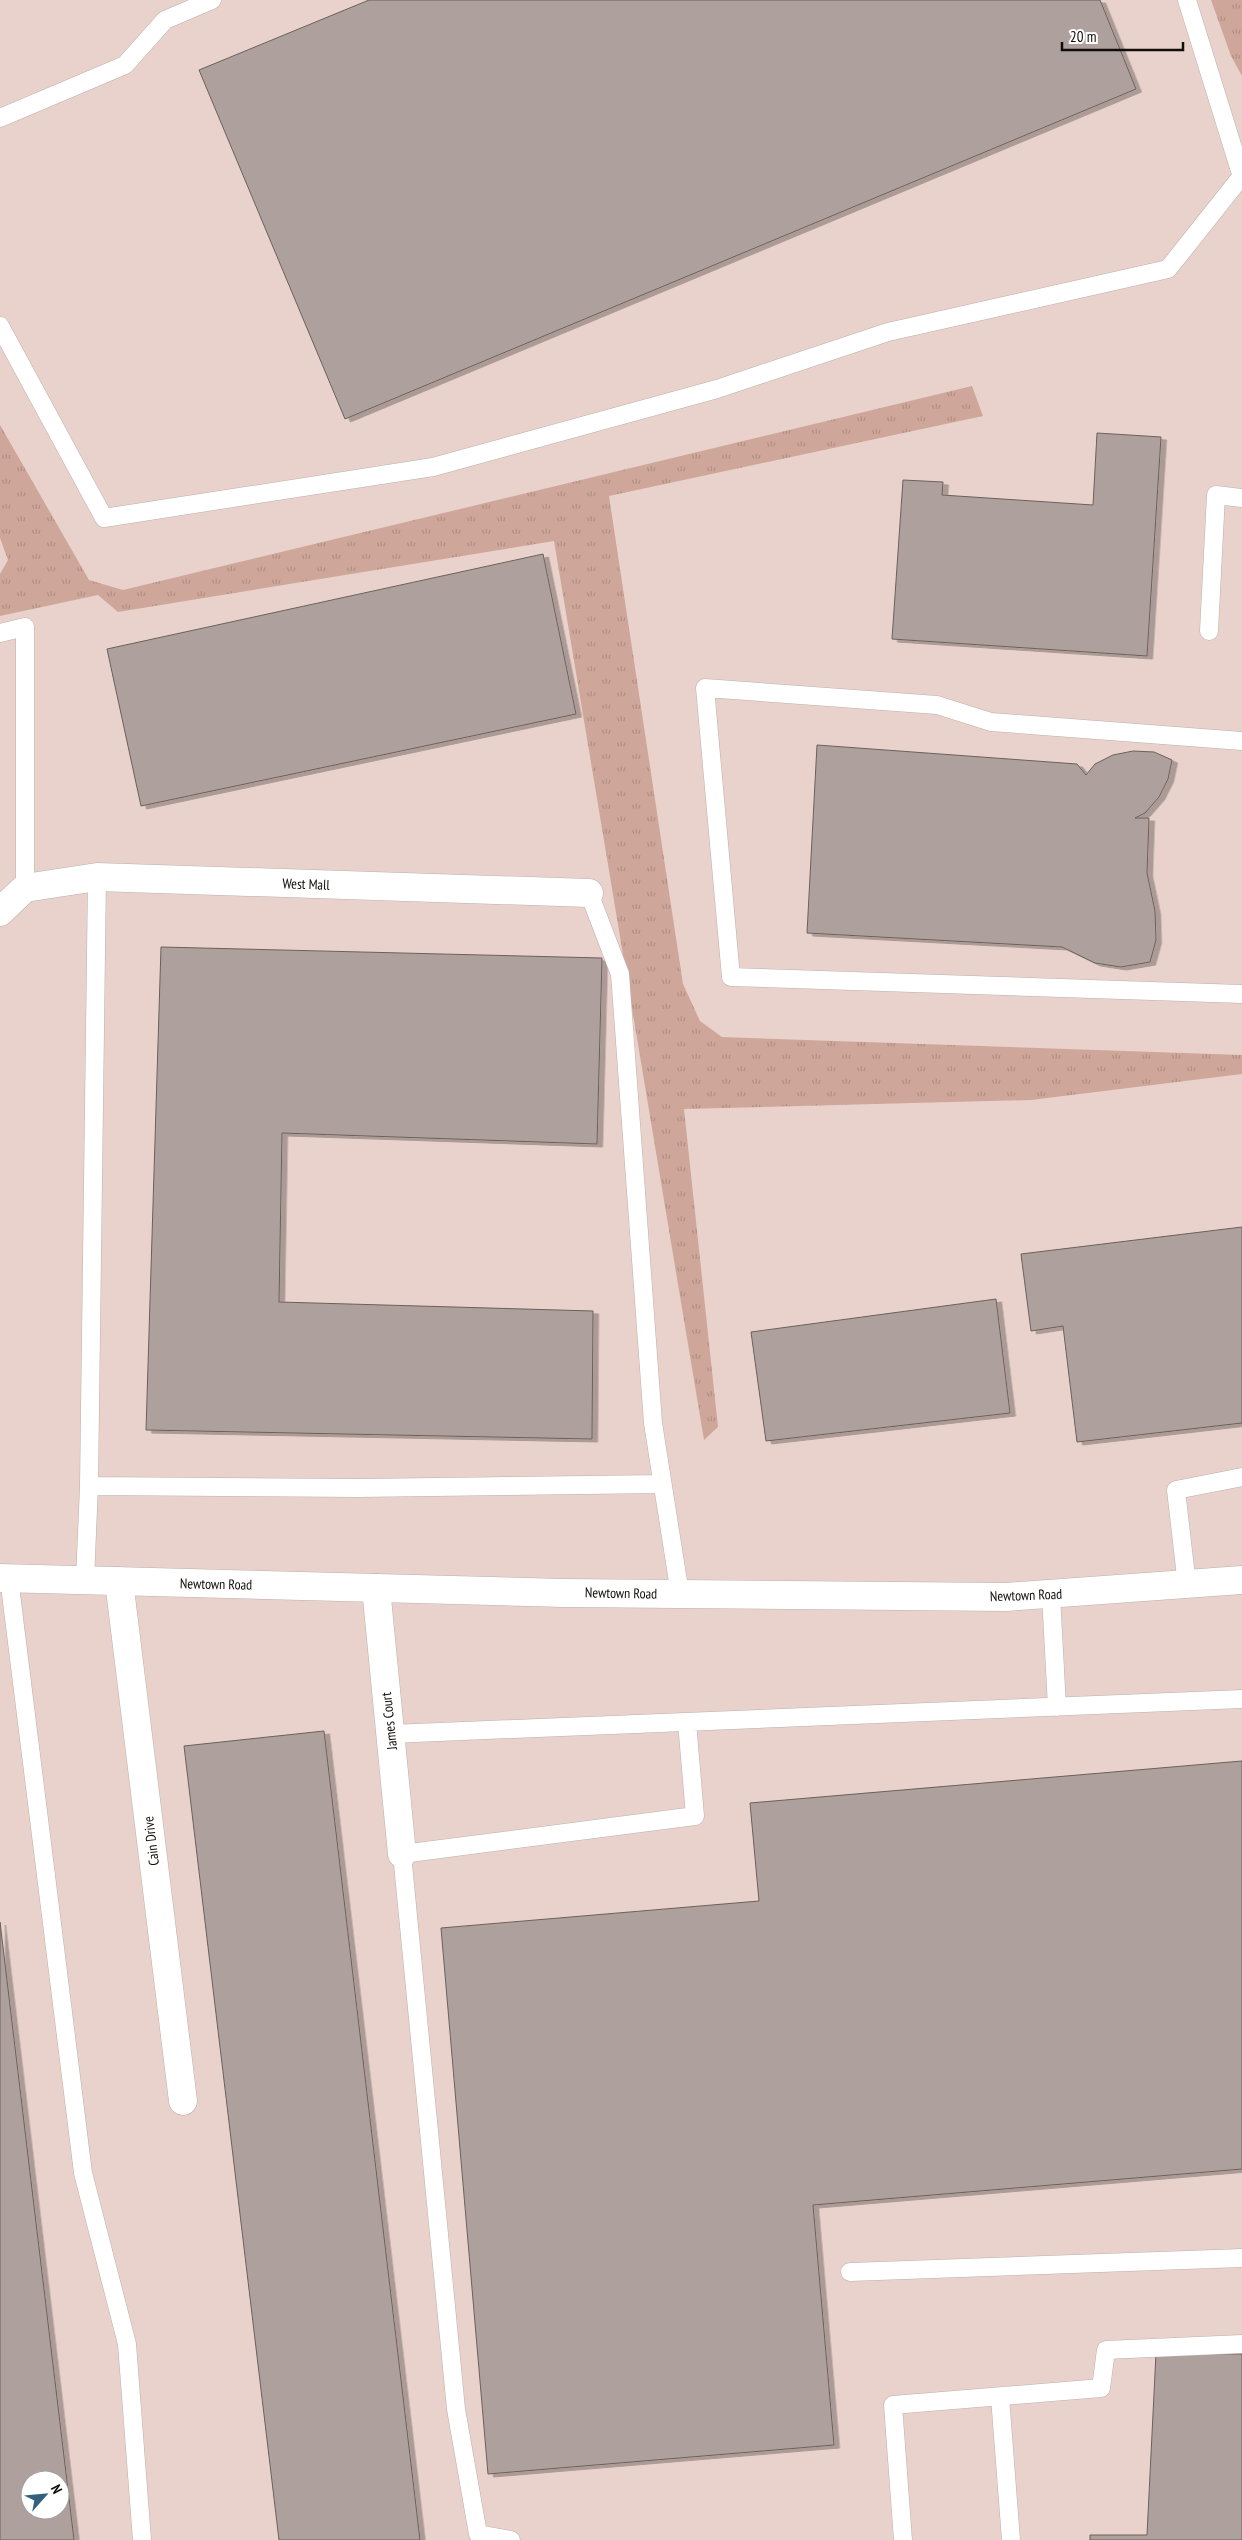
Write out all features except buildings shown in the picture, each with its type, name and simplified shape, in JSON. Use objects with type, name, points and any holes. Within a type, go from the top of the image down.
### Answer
[{"type":"street","name":"West Mall","points":[[25,888],[97,877],[589,893]]},
{"type":"street","points":[[0,912],[25,888]]},
{"type":"street","name":"Newtown Road","points":[[4,1578],[680,1594],[1006,1597],[1242,1580]]},
{"type":"street","name":"Cain Drive","points":[[119,1581],[183,2102]]},
{"type":"street","name":"James Court","points":[[376,1588],[402,1854]]},
{"type":"lane","points":[[0,118],[125,65],[165,20],[212,0]]},
{"type":"lane","points":[[0,326],[104,518],[433,467],[717,389],[888,332],[1168,269],[1241,177],[1187,0]]},
{"type":"lane","points":[[1209,631],[1216,495],[1242,498]]},
{"type":"lane","points":[[0,634],[25,627],[25,888]]},
{"type":"lane","points":[[1242,741],[991,722],[937,704],[705,688],[731,977],[1242,994]]},
{"type":"lane","points":[[85,1580],[89,1486],[97,877]]},
{"type":"lane","points":[[589,893],[620,974],[652,1423],[680,1594]]},
{"type":"lane","points":[[1187,1585],[1176,1490],[1242,1478]]},
{"type":"lane","points":[[89,1486],[359,1488],[662,1484]]},
{"type":"lane","points":[[4,1578],[83,2174],[127,2344],[142,2540]]},
{"type":"lane","points":[[1052,1595],[1057,1707]]},
{"type":"lane","points":[[391,1734],[1242,1699]]},
{"type":"lane","points":[[511,2540],[478,2534],[456,2409],[402,1854],[695,1816],[687,1722]]},
{"type":"lane","points":[[850,2272],[1242,2258]]},
{"type":"lane","points":[[903,2540],[892,2405],[1101,2388],[1106,2350],[1242,2344]]},
{"type":"lane","points":[[1000,2397],[1011,2540]]},
{"type":"shaded area","points":[[0,0],[1242,0],[1242,2540],[0,2540]]},
{"type":"green space","points":[[1211,0],[1242,0],[1242,76],[1231,56]]},
{"type":"green space","points":[[972,386],[983,416],[609,496],[683,984],[700,1021],[722,1037],[1242,1055],[1242,1074],[1031,1100],[684,1109],[718,1427],[704,1440],[554,541],[118,612],[98,595],[0,616],[0,574],[8,560],[0,538],[0,425],[89,580],[123,590]]}]
